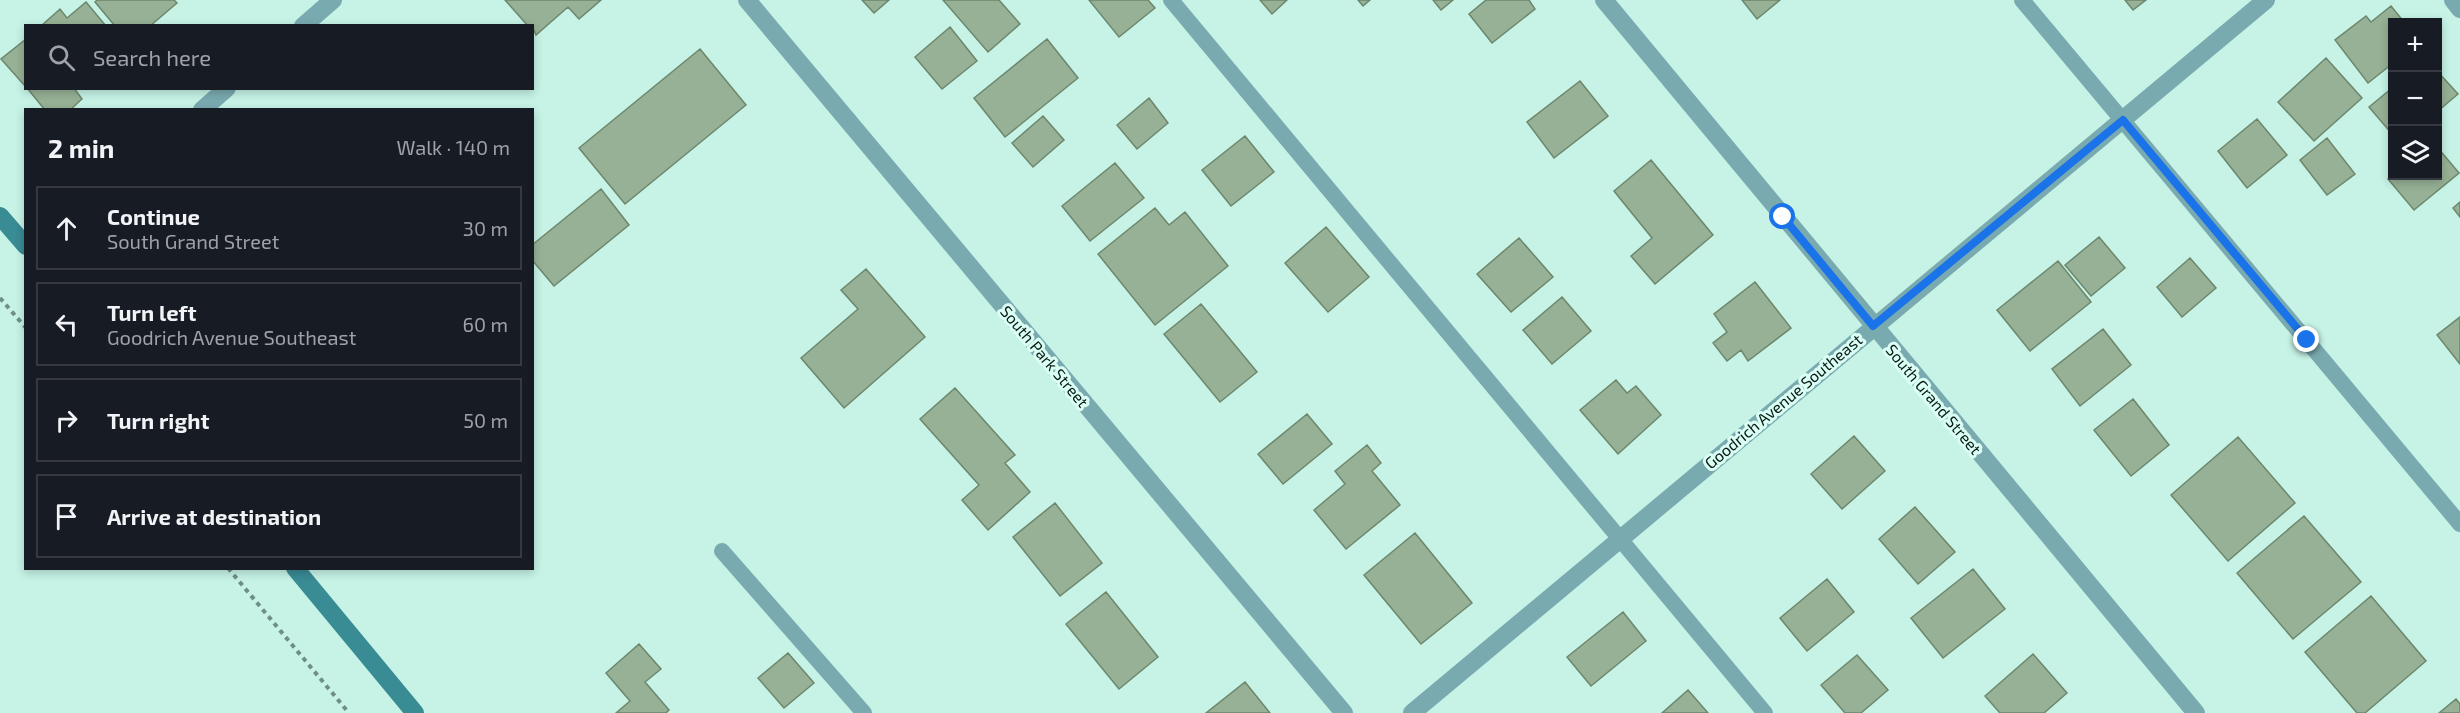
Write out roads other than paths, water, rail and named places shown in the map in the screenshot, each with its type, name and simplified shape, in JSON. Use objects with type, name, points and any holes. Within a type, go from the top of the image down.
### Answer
[{"type":"street","points":[[305,24],[333,0]]},
{"type":"street","name":"South Park Street","points":[[747,0],[1344,713]]},
{"type":"street","name":"South Grand Street","points":[[1604,0],[2196,713]]},
{"type":"street","name":"Goodrich Avenue Southeast","points":[[1412,713],[2266,0]]},
{"type":"street","points":[[2452,0],[2460,9]]},
{"type":"street","points":[[204,108],[225,90]]},
{"type":"street","points":[[0,216],[24,244]]},
{"type":"street","points":[[297,570],[415,713]]},
{"type":"lane","points":[[1172,0],[1765,713]]},
{"type":"lane","points":[[2022,0],[2460,524]]},
{"type":"lane","points":[[722,551],[864,713]]}]
